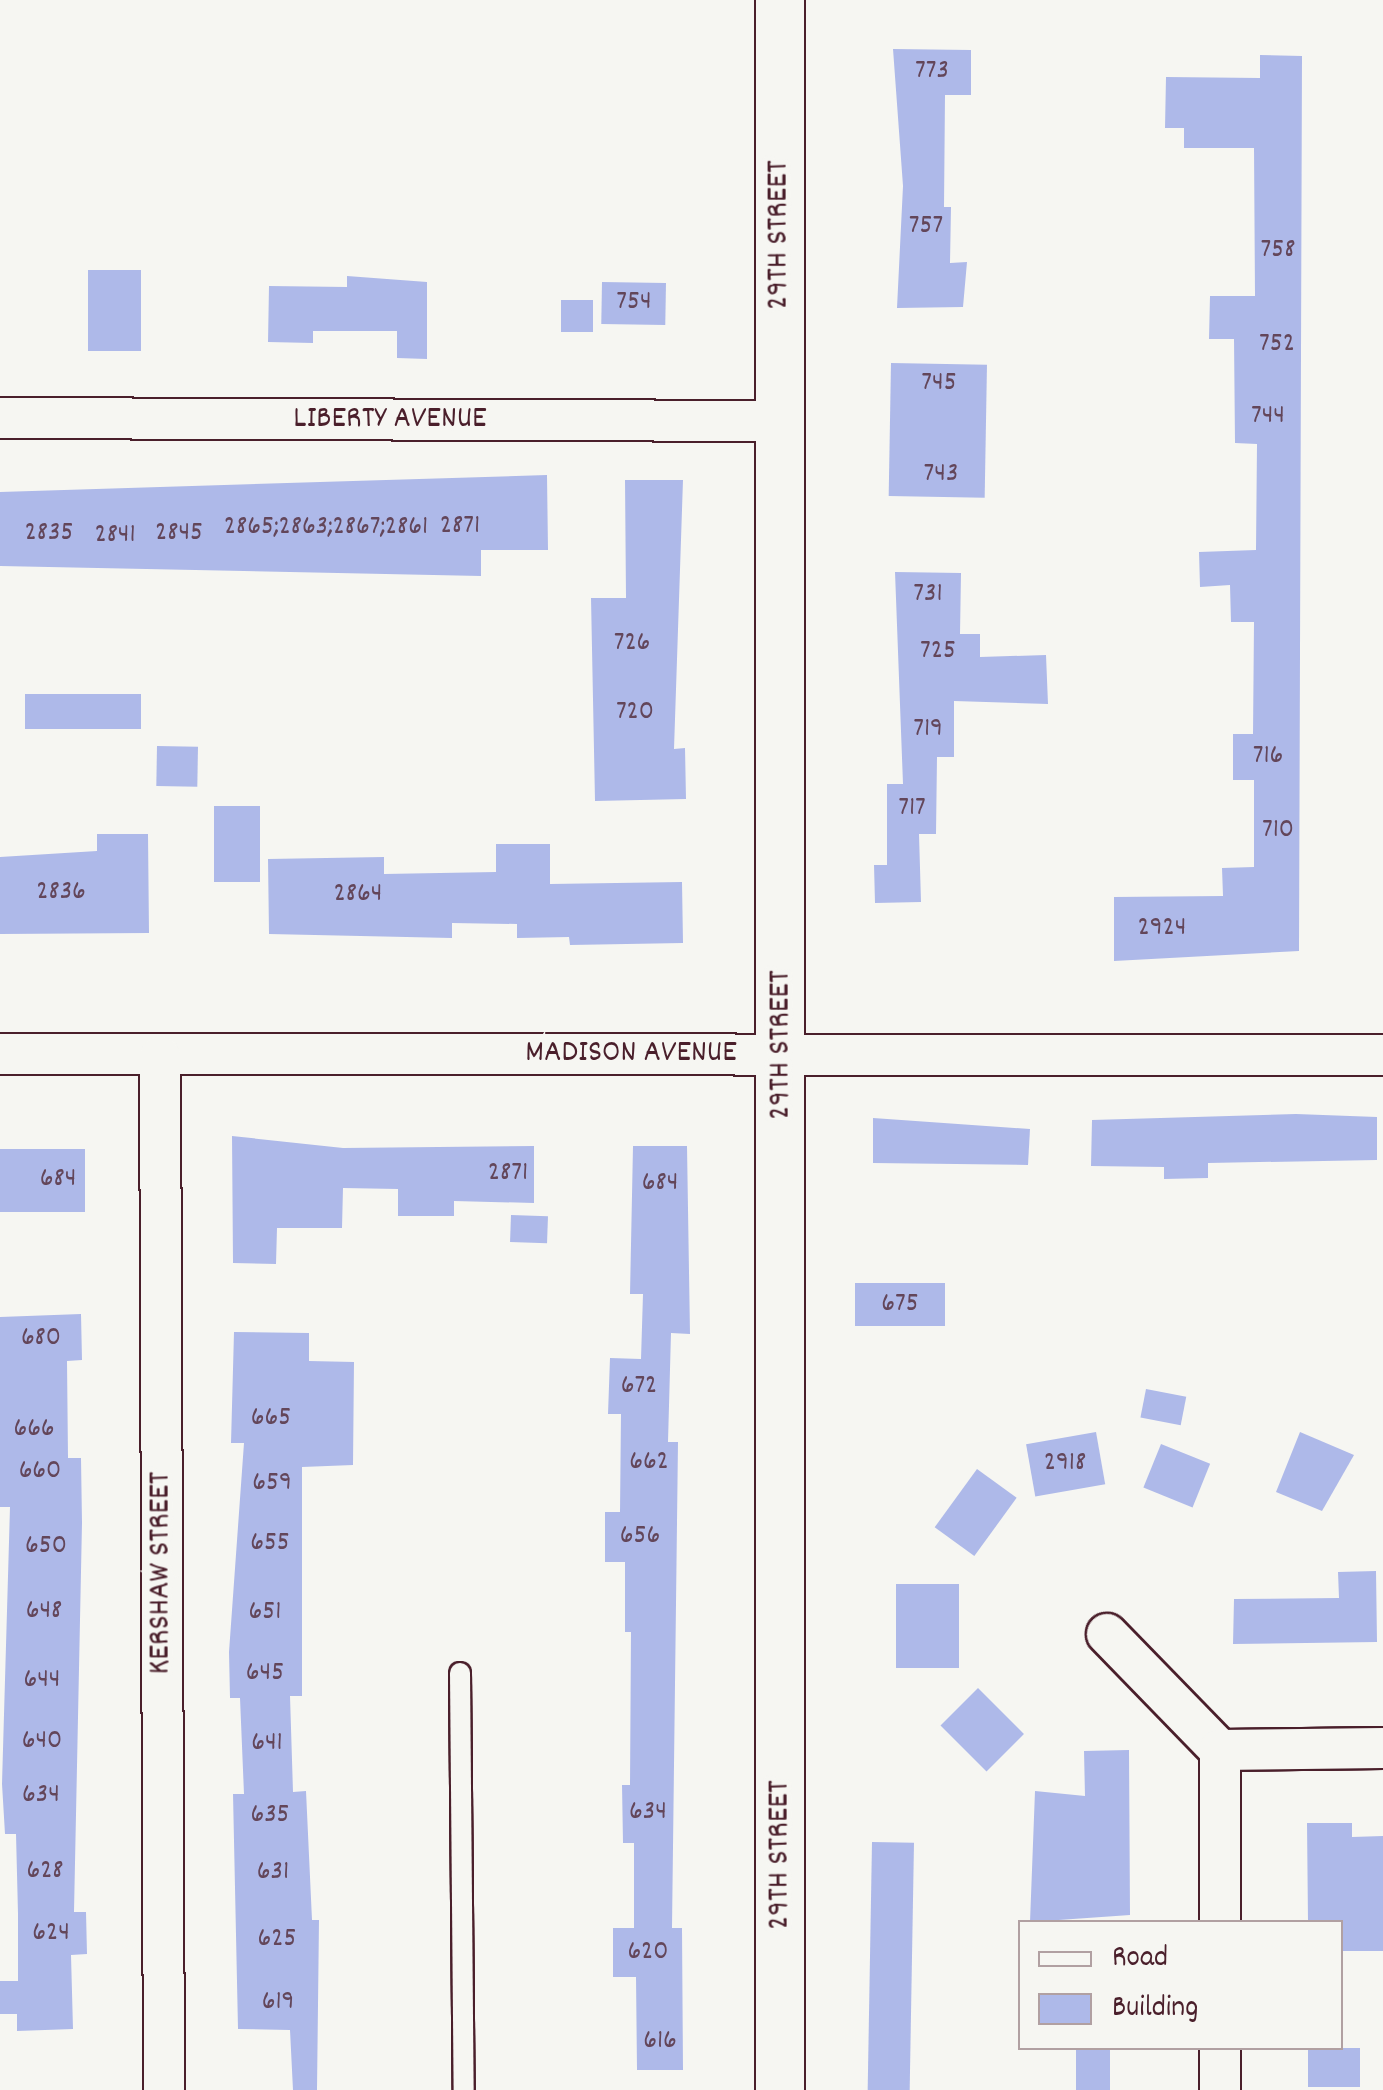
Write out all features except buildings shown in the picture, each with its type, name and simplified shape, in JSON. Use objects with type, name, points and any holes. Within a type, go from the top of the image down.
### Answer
[{"type":"street","name":"29TH STREET","points":[[780,0],[780,2090]]},
{"type":"street","name":"LIBERTY AVENUE","points":[[0,418],[780,421]]},
{"type":"street","name":"MADISON AVENUE","points":[[0,1054],[1383,1055]]},
{"type":"street","name":"KERSHAW STREET","points":[[160,1057],[164,2090]]},
{"type":"street","points":[[1106,1634],[1220,1750],[1220,1920]]},
{"type":"street","points":[[1220,1750],[1383,1748]]},
{"type":"street","points":[[1220,2050],[1220,2090]]},
{"type":"lane","points":[[460,1673],[464,2090]]}]
